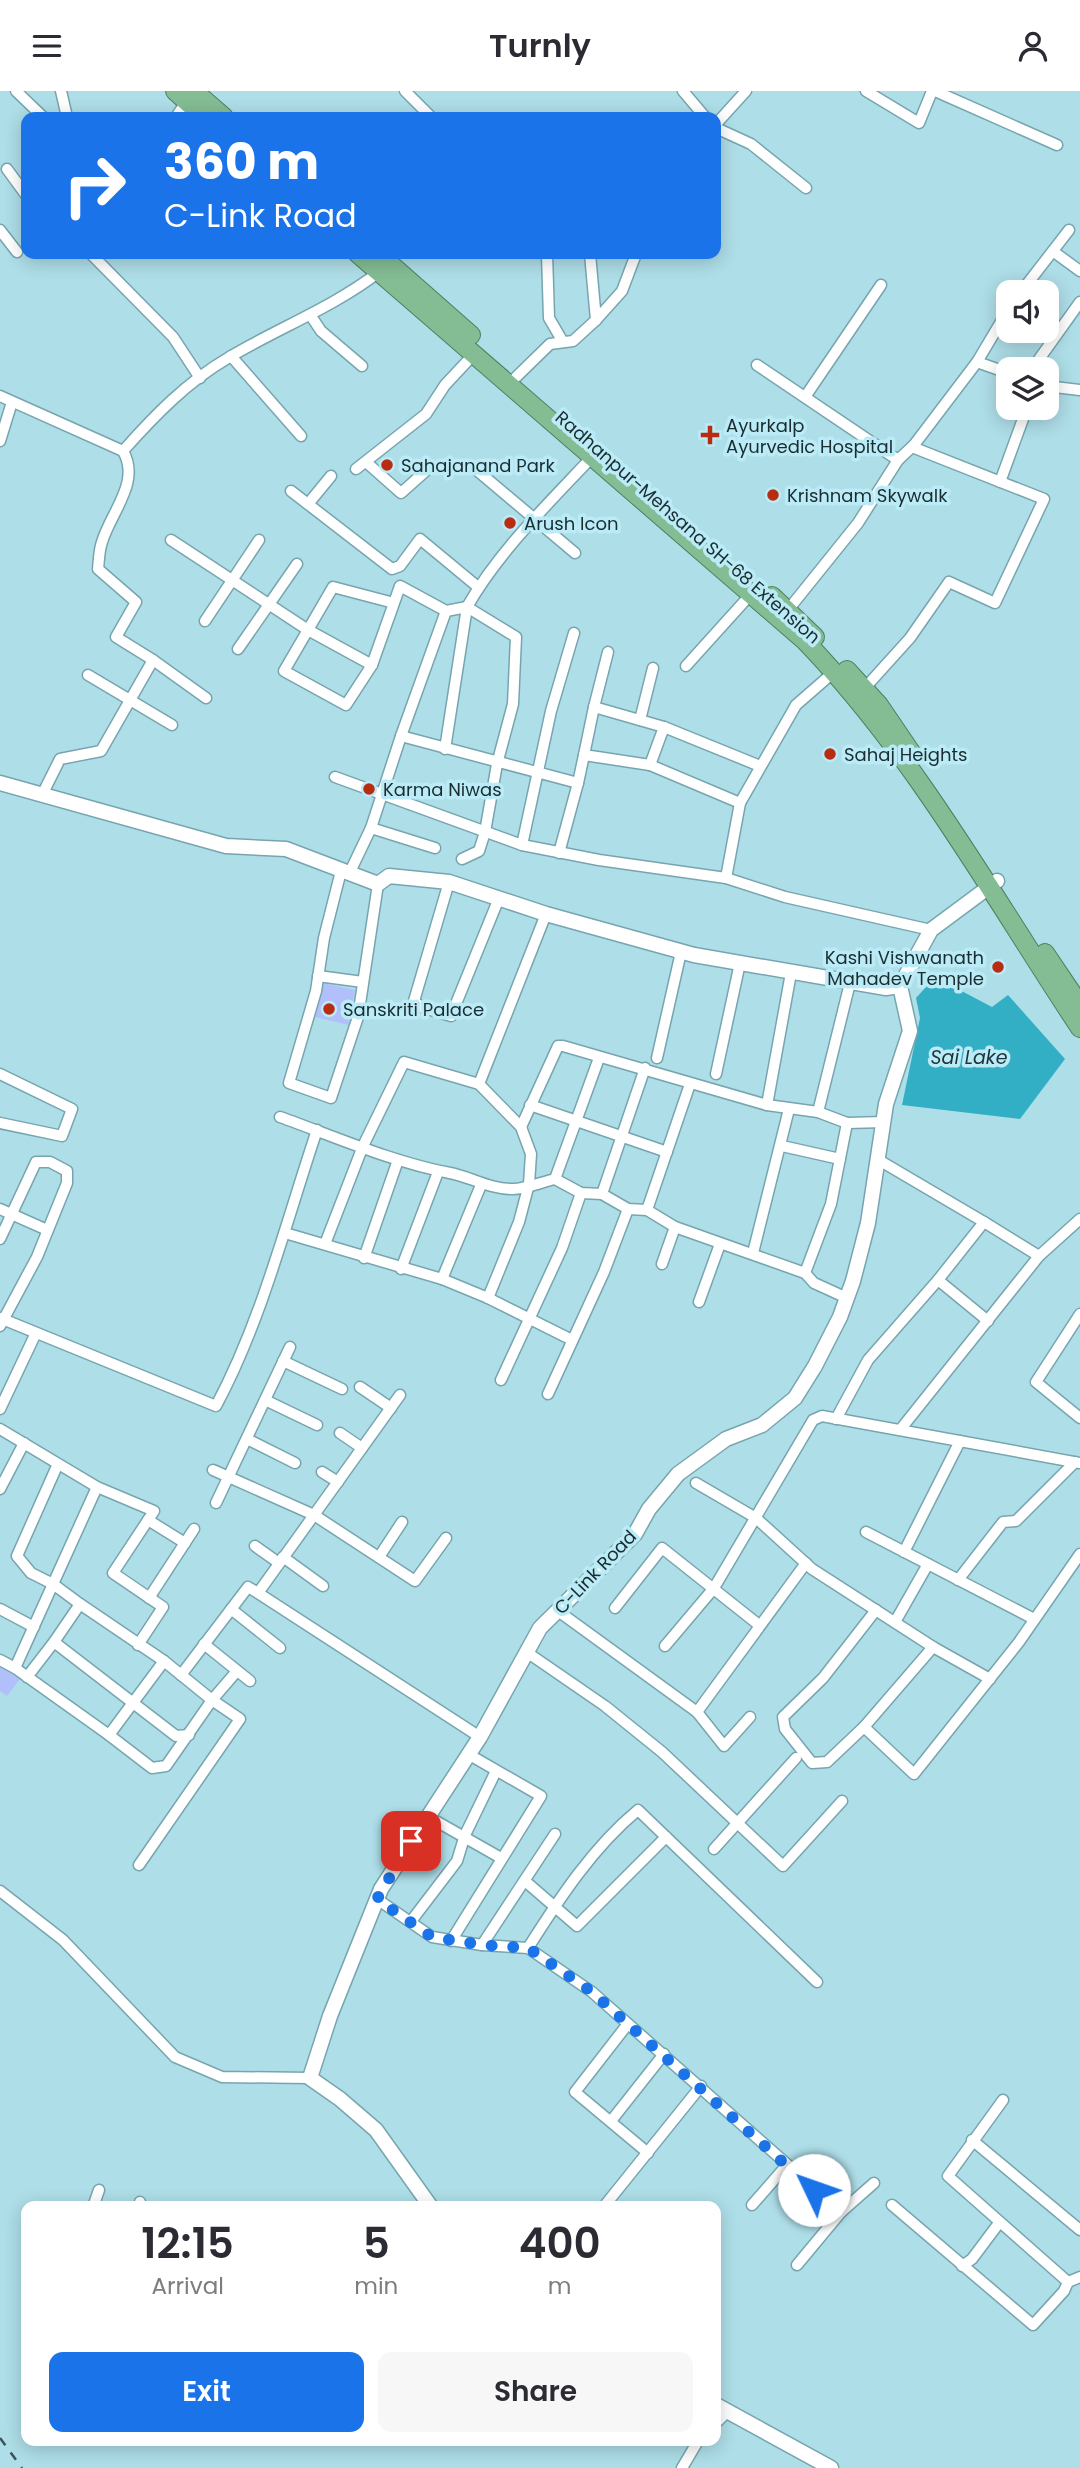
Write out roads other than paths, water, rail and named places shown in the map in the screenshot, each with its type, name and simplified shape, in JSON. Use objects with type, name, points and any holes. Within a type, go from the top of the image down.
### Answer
[{"type":"highway","points":[[187,94],[200,112]]},
{"type":"highway","points":[[187,94],[216,112]]},
{"type":"highway","points":[[379,263],[474,354],[513,380],[592,457],[751,594],[835,671],[992,884],[1080,1028]]},
{"type":"highway","name":"Radhanpur-Mehsana SH-68 Extension","points":[[379,263],[513,380],[788,610],[864,689],[879,705],[992,884],[1080,1005]]},
{"type":"street","points":[[16,91],[38,112]]},
{"type":"street","points":[[61,91],[66,112]]},
{"type":"street","points":[[405,91],[426,112]]},
{"type":"street","points":[[683,91],[701,112]]},
{"type":"street","points":[[721,120],[746,91]]},
{"type":"street","points":[[866,91],[919,123],[933,91],[1057,145]]},
{"type":"street","points":[[178,112],[187,94]]},
{"type":"street","points":[[721,129],[751,144],[806,188]]},
{"type":"street","points":[[7,169],[21,188]]},
{"type":"street","points":[[0,230],[17,252]]},
{"type":"street","points":[[1031,280],[1069,230]]},
{"type":"street","points":[[1054,252],[1080,271]]},
{"type":"street","points":[[96,259],[173,337],[200,378]]},
{"type":"street","points":[[547,259],[549,318],[563,342]]},
{"type":"street","points":[[590,259],[596,320]]},
{"type":"street","points":[[513,380],[550,344],[573,341],[596,320],[622,291],[634,259]]},
{"type":"street","points":[[123,451],[161,409],[200,378],[231,356],[311,316],[379,263]]},
{"type":"street","points":[[805,397],[881,285]]},
{"type":"street","points":[[1041,357],[1080,302]]},
{"type":"street","points":[[311,316],[321,331],[362,366]]},
{"type":"street","points":[[788,610],[858,523],[898,460],[912,447],[977,362],[996,330]]},
{"type":"street","points":[[356,469],[426,414],[445,385],[474,354]]},
{"type":"street","points":[[231,356],[301,436]]},
{"type":"street","points":[[977,362],[996,369]]},
{"type":"street","points":[[757,365],[898,460]]},
{"type":"street","points":[[1059,388],[1080,390]]},
{"type":"street","points":[[0,396],[123,451],[130,463],[128,482],[101,543],[97,569],[136,602],[116,637],[206,698]]},
{"type":"street","points":[[0,441],[12,402]]},
{"type":"street","points":[[1000,482],[1023,420]]},
{"type":"street","points":[[864,689],[910,638],[949,582],[995,603],[1044,499],[912,447]]},
{"type":"street","points":[[445,749],[467,607],[478,587],[533,520],[592,457]]},
{"type":"street","points":[[366,462],[401,493],[428,469]]},
{"type":"street","points":[[473,467],[575,553]]},
{"type":"street","points":[[308,504],[331,476]]},
{"type":"street","points":[[291,491],[393,569],[400,566],[419,538],[478,587]]},
{"type":"street","points":[[171,540],[308,630],[372,665]]},
{"type":"street","points":[[205,621],[259,540]]},
{"type":"street","points":[[238,649],[297,564]]},
{"type":"street","points":[[394,603],[333,587],[284,671],[346,705],[372,665],[394,603],[400,586],[446,611],[467,607],[516,637],[513,703],[497,764],[485,832],[479,851],[462,859]]},
{"type":"street","points":[[686,666],[751,594]]},
{"type":"street","points":[[446,611],[401,736],[372,828],[345,872],[289,1083],[331,1098],[358,1017],[378,884],[389,876],[449,882],[546,914],[681,951],[886,988],[900,986],[931,930],[992,884]]},
{"type":"street","points":[[522,845],[537,773],[574,633]]},
{"type":"street","points":[[559,853],[608,652]]},
{"type":"street","points":[[42,795],[60,759],[101,751],[153,660]]},
{"type":"street","points":[[640,720],[653,668]]},
{"type":"street","points":[[726,878],[740,803],[796,705],[835,671]]},
{"type":"street","points":[[88,675],[172,725]]},
{"type":"street","points":[[594,707],[664,727],[760,766]]},
{"type":"street","points":[[650,765],[664,727]]},
{"type":"street","points":[[401,736],[497,764],[578,783]]},
{"type":"street","points":[[584,755],[650,765],[740,803]]},
{"type":"street","points":[[335,777],[522,845],[726,878],[785,897],[931,930]]},
{"type":"street","points":[[0,783],[226,846],[286,849],[378,884]]},
{"type":"street","points":[[372,828],[435,848]]},
{"type":"street","points":[[449,882],[414,1001],[431,1010],[451,1016],[499,898]]},
{"type":"street","points":[[479,1084],[546,914]]},
{"type":"street","points":[[657,1058],[681,951]]},
{"type":"street","points":[[716,1074],[740,963]]},
{"type":"street","points":[[767,1105],[792,973]]},
{"type":"street","points":[[318,976],[363,982]]},
{"type":"street","points":[[818,1112],[850,983]]},
{"type":"street","name":"C-Link Road","points":[[310,2078],[330,2016],[377,1899],[427,1816],[480,1737],[540,1627],[635,1534],[649,1509],[678,1474],[726,1439],[762,1425],[795,1398],[815,1366],[847,1298],[868,1223],[884,1122],[910,1031],[900,986]]},
{"type":"street","points":[[521,1127],[558,1047],[571,1047],[599,1058],[645,1068],[690,1084],[767,1105],[818,1112],[847,1123],[884,1122]]},
{"type":"street","points":[[555,1179],[599,1058]]},
{"type":"street","points":[[326,1244],[363,1146],[404,1062],[479,1084],[521,1127],[530,1154],[529,1184],[519,1222],[488,1297]]},
{"type":"street","points":[[602,1194],[645,1068]]},
{"type":"street","points":[[0,1074],[72,1109],[62,1136],[0,1123]]},
{"type":"street","points":[[647,1210],[690,1084]]},
{"type":"street","points":[[530,1105],[667,1152]]},
{"type":"street","points":[[753,1253],[782,1146],[789,1109]]},
{"type":"street","points":[[280,1117],[398,1160],[438,1172],[452,1173],[481,1185],[515,1189],[555,1179],[581,1193],[602,1194],[628,1209],[647,1210],[675,1227],[805,1273],[814,1283],[847,1298]]},
{"type":"street","points":[[805,1273],[831,1204],[847,1123]]},
{"type":"street","points":[[0,1239],[36,1162],[41,1160],[67,1171],[67,1183],[45,1229],[37,1257],[1,1321],[216,1406],[233,1375],[285,1233],[317,1130]]},
{"type":"street","points":[[782,1146],[840,1159]]},
{"type":"street","points":[[877,1159],[1039,1256]]},
{"type":"street","points":[[364,1258],[398,1160]]},
{"type":"street","points":[[401,1269],[438,1172]]},
{"type":"street","points":[[442,1279],[481,1185]]},
{"type":"street","points":[[501,1380],[562,1248],[581,1193]]},
{"type":"street","points":[[0,1209],[45,1229]]},
{"type":"street","points":[[548,1394],[628,1209]]},
{"type":"street","points":[[901,1430],[1039,1256],[1080,1219]]},
{"type":"street","points":[[836,1419],[868,1360],[938,1280],[984,1222]]},
{"type":"street","points":[[662,1264],[675,1227]]},
{"type":"street","points":[[285,1233],[442,1279],[488,1297],[572,1340]]},
{"type":"street","points":[[699,1302],[720,1244]]},
{"type":"street","points":[[938,1280],[988,1321]]},
{"type":"street","points":[[1078,1413],[1036,1382],[1080,1314]]},
{"type":"street","points":[[0,1409],[35,1335]]},
{"type":"street","points":[[216,1503],[290,1347]]},
{"type":"street","points":[[283,1361],[342,1389]]},
{"type":"street","points":[[360,1387],[391,1408]]},
{"type":"street","points":[[258,1593],[400,1395]]},
{"type":"street","points":[[265,1400],[317,1425]]},
{"type":"street","points":[[665,1646],[714,1588],[813,1420],[822,1416],[1077,1463]]},
{"type":"street","points":[[0,1429],[57,1466],[97,1487],[154,1511],[113,1573],[163,1607],[138,1644]]},
{"type":"street","points":[[340,1433],[362,1448]]},
{"type":"street","points":[[247,1439],[295,1463]]},
{"type":"street","points":[[904,1552],[960,1441]]},
{"type":"street","points":[[0,1489],[23,1443]]},
{"type":"street","points":[[958,1580],[1003,1522],[1016,1521],[1077,1463]]},
{"type":"street","points":[[57,1466],[17,1556],[31,1573],[53,1584],[164,1661],[240,1719],[139,1865]]},
{"type":"street","points":[[214,1470],[314,1515],[415,1581],[446,1538]]},
{"type":"street","points":[[322,1472],[338,1482]]},
{"type":"street","points":[[696,1483],[756,1518],[806,1563],[876,1611],[990,1679]]},
{"type":"street","points":[[15,1668],[97,1487]]},
{"type":"street","points":[[148,1520],[186,1542]]},
{"type":"street","points":[[379,1557],[402,1522]]},
{"type":"street","points":[[149,1598],[194,1529]]},
{"type":"street","points":[[866,1532],[1034,1619]]},
{"type":"street","points":[[256,1546],[323,1586]]},
{"type":"street","points":[[615,1608],[662,1548],[759,1625]]},
{"type":"street","points":[[864,1727],[914,1774],[990,1679],[1080,1554]]},
{"type":"street","points":[[697,1712],[806,1563]]},
{"type":"street","points":[[895,1622],[928,1564]]},
{"type":"street","points":[[181,1675],[248,1587],[480,1737]]},
{"type":"street","points":[[27,1677],[80,1604]]},
{"type":"street","points":[[0,1609],[34,1627]]},
{"type":"street","points":[[231,1609],[280,1648]]},
{"type":"street","points":[[558,1611],[697,1712],[724,1746],[750,1717]]},
{"type":"street","points":[[876,1611],[823,1678],[783,1717],[785,1729],[812,1763],[827,1762],[864,1727],[933,1647]]},
{"type":"street","points":[[54,1642],[176,1736],[189,1735]]},
{"type":"street","points":[[204,1644],[250,1681]]},
{"type":"street","points":[[528,1653],[605,1706],[662,1752],[783,1866],[842,1801]]},
{"type":"street","points":[[0,1660],[15,1668],[152,1768],[166,1766],[212,1700],[237,1671]]},
{"type":"street","points":[[109,1735],[164,1661]]},
{"type":"street","points":[[451,1941],[455,1931],[487,1888],[501,1858],[541,1796],[468,1754]]},
{"type":"street","points":[[714,1849],[796,1758]]},
{"type":"street","points":[[412,1920],[457,1861],[465,1835],[496,1770]]},
{"type":"street","points":[[528,1948],[555,1906],[619,1826],[638,1810],[817,1982]]},
{"type":"street","points":[[427,1816],[465,1835],[501,1858]]},
{"type":"street","points":[[482,1945],[488,1932],[555,1834]]},
{"type":"street","points":[[525,1881],[578,1926],[666,1837]]},
{"type":"street","points":[[0,1891],[63,1940],[175,2057],[222,2077],[310,2078],[341,2099],[376,2130],[422,2201]]},
{"type":"street","points":[[377,1899],[412,1920],[432,1937],[482,1945],[528,1948],[592,1992],[841,2212]]},
{"type":"street","points":[[627,2025],[575,2092],[648,2153]]},
{"type":"street","points":[[611,2120],[664,2054]]},
{"type":"street","points":[[608,2201],[701,2086]]},
{"type":"street","points":[[1003,2100],[948,2176],[1068,2282]]},
{"type":"street","points":[[972,2140],[1080,2230]]},
{"type":"street","points":[[752,2205],[787,2165]]},
{"type":"street","points":[[797,2265],[841,2212],[874,2183]]},
{"type":"street","points":[[95,2201],[99,2190]]},
{"type":"street","points":[[892,2205],[1032,2325],[1064,2291],[1068,2282],[1080,2277]]},
{"type":"street","points":[[962,2266],[972,2259],[999,2223]]},
{"type":"street","points":[[722,2408],[831,2468]]},
{"type":"street","points":[[682,2468],[695,2446]]},
{"type":"water","name":"Sai Lake","points":[[935,977],[992,1007],[1008,995],[1065,1059],[1020,1119],[902,1105],[920,1018],[916,998]]},
{"type":"railway","points":[[0,2438],[22,2468]]},
{"type":"place","name":"Ayurkalp Ayurvedic Hospital","points":[[710,435]]},
{"type":"place","name":"Sahajanand Park","points":[[387,465]]},
{"type":"place","name":"Krishnam Skywalk","points":[[773,495]]},
{"type":"place","name":"Arush Icon","points":[[510,523]]},
{"type":"place","name":"Sahaj Heights","points":[[830,754]]},
{"type":"place","name":"Karma Niwas","points":[[369,789]]},
{"type":"place","name":"Kashi Vishwanath Mahadev Temple","points":[[998,967]]},
{"type":"place","name":"Sanskriti Palace","points":[[329,1009]]}]
